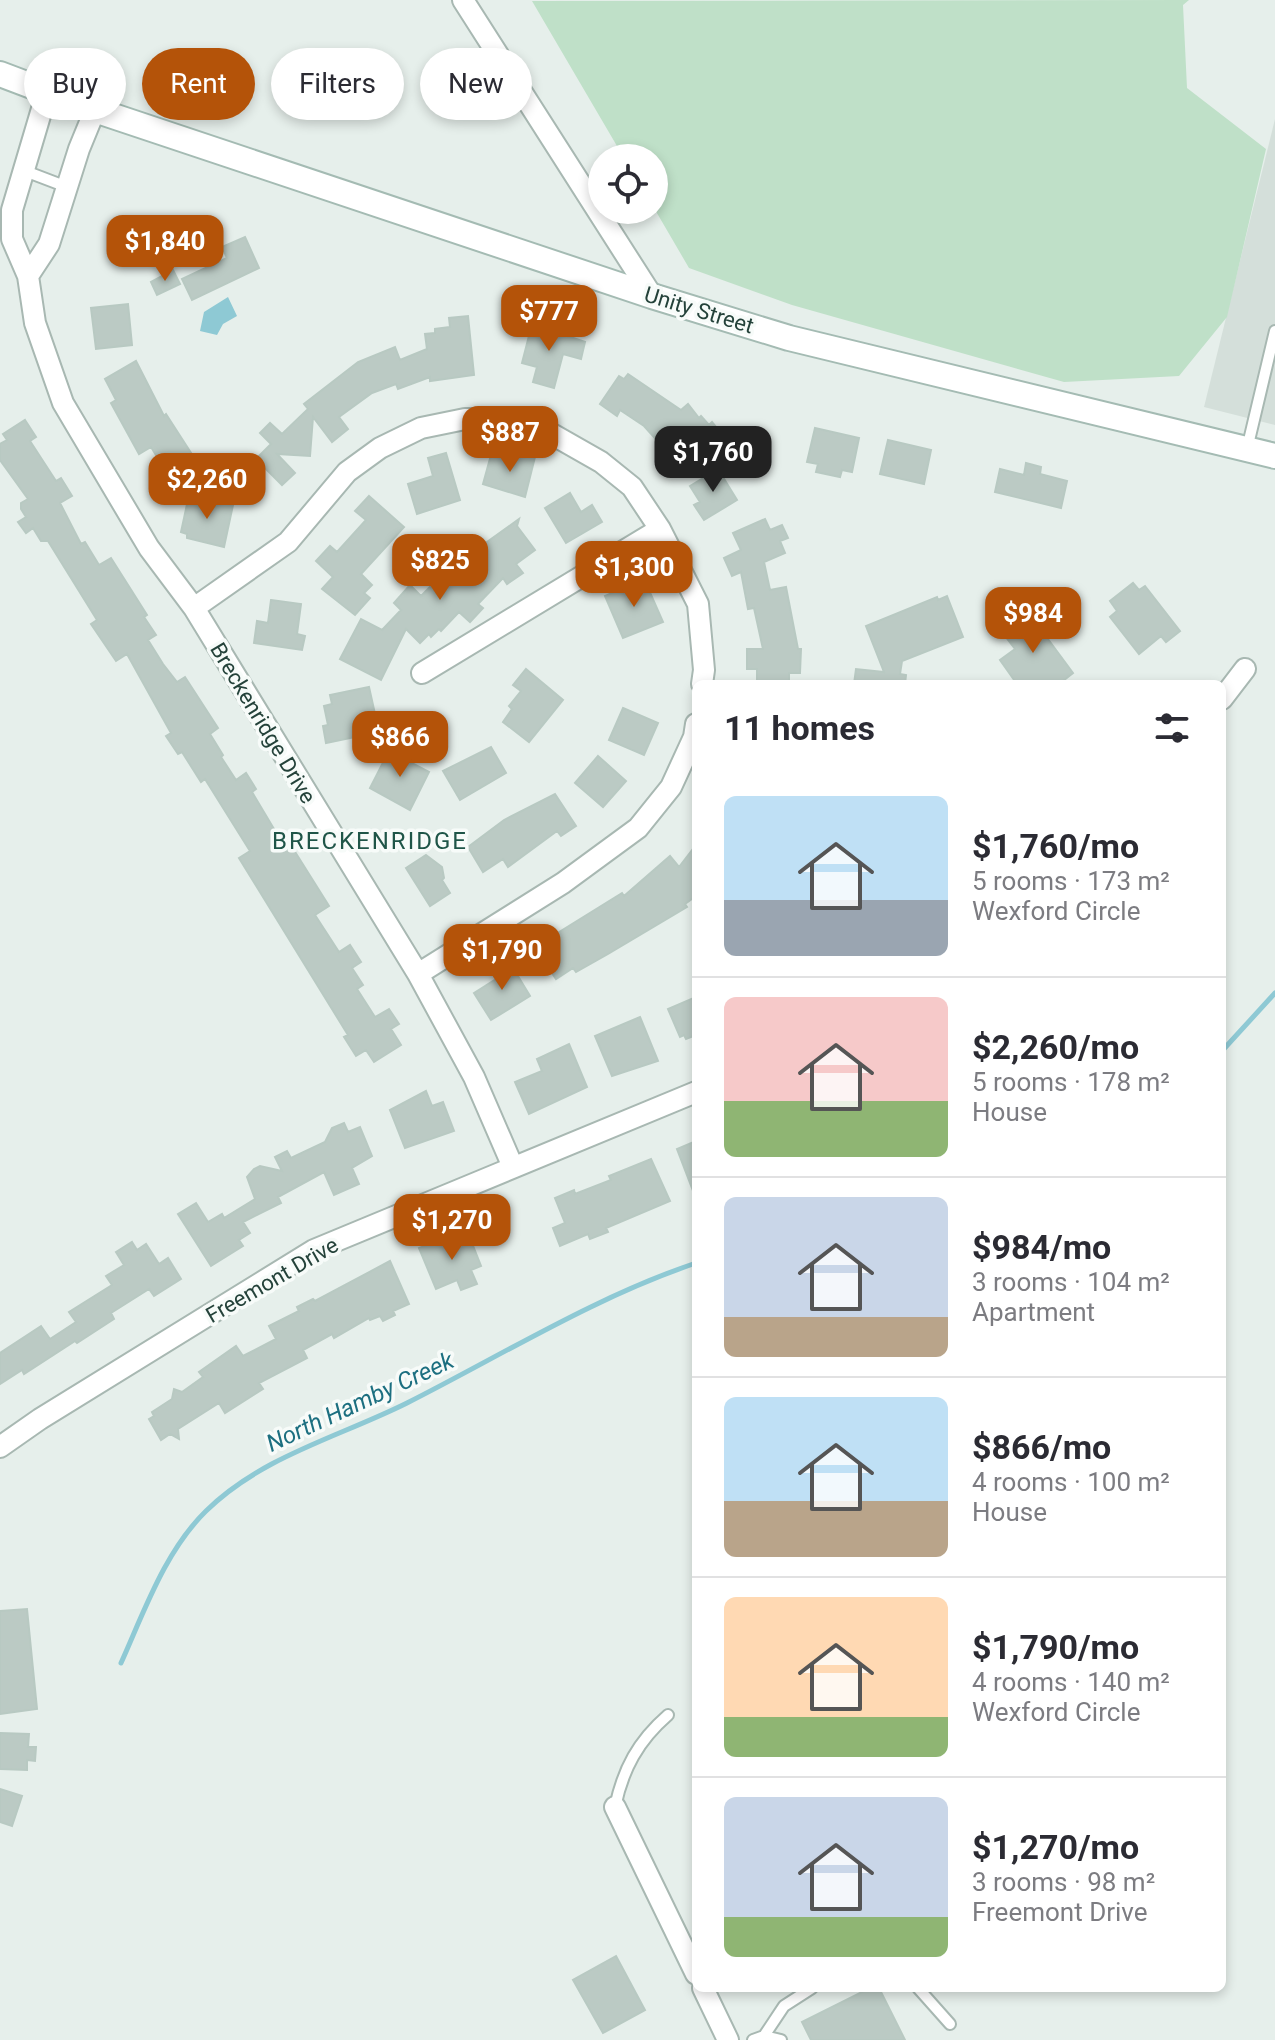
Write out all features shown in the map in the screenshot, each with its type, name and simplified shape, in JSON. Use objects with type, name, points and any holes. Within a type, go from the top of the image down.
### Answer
[{"type":"street","points":[[463,0],[652,296]]},
{"type":"street","name":"Unity Street","points":[[0,74],[24,83]]},
{"type":"street","name":"Breckenridge Drive","points":[[39,120],[12,210],[12,239],[28,276],[35,323],[63,403],[149,548],[194,608],[418,974],[474,1077],[513,1167]]},
{"type":"street","points":[[28,276],[49,244],[91,120]]},
{"type":"street","name":"Unity Street","points":[[125,120],[652,296],[789,338],[1275,456]]},
{"type":"street","points":[[194,608],[288,542],[347,472],[380,448],[421,428],[465,419],[504,419],[550,433],[601,462],[632,487],[660,529],[698,604],[703,680]]},
{"type":"street","points":[[422,673],[660,529]]},
{"type":"street","points":[[1226,694],[1245,669]]},
{"type":"street","points":[[418,974],[563,883],[638,828],[671,787],[692,741]]},
{"type":"street","name":"Freemont Drive","points":[[0,1447],[40,1419],[314,1250],[692,1094]]},
{"type":"street","points":[[615,1807],[692,1966]]},
{"type":"street","points":[[705,1992],[728,2040]]},
{"type":"lane","points":[[25,171],[67,187]]},
{"type":"lane","points":[[1247,449],[1275,331]]},
{"type":"lane","points":[[615,1807],[621,1779],[633,1755],[651,1729],[668,1715]]},
{"type":"lane","points":[[759,2038],[784,2006],[806,1992]]},
{"type":"lane","points":[[922,1992],[950,2024]]},
{"type":"lane","points":[[759,2038],[781,2040]]},
{"type":"shaded area","points":[[1275,119],[1275,425],[1204,407]]},
{"type":"green space","points":[[1189,0],[1183,5],[1187,88],[1266,149],[1227,317],[1179,376],[1064,382],[792,305],[689,268],[663,224],[668,224],[668,144],[616,144],[532,1]]},
{"type":"water","points":[[228,297],[237,316],[223,324],[217,335],[200,331],[204,312]]},
{"type":"building","points":[[245,237],[259,268],[192,300],[182,279],[227,258],[222,247]]},
{"type":"building","points":[[173,270],[180,284],[157,295],[151,282]]},
{"type":"building","points":[[128,304],[132,345],[96,349],[91,308]]},
{"type":"building","points":[[468,316],[474,375],[430,381],[430,377],[398,389],[396,384],[372,393],[339,417],[348,429],[332,442],[313,417],[310,456],[277,454],[295,473],[282,485],[256,459],[271,444],[260,433],[270,423],[282,434],[308,409],[304,404],[358,362],[395,347],[400,360],[427,349],[425,334],[450,327],[449,318]]},
{"type":"building","points":[[532,324],[585,342],[581,359],[563,354],[554,388],[533,382],[537,367],[522,363]]},
{"type":"building","points":[[136,361],[164,416],[166,414],[193,456],[167,473],[151,447],[139,454],[111,403],[116,400],[105,379]]},
{"type":"building","points":[[628,374],[681,410],[688,404],[699,418],[701,416],[709,425],[712,422],[721,433],[681,467],[644,426],[620,410],[617,416],[600,404],[619,376],[624,379]]},
{"type":"building","points":[[25,420],[36,437],[30,441],[56,481],[61,478],[72,496],[60,503],[81,544],[85,542],[99,565],[111,558],[147,615],[144,617],[156,635],[148,640],[163,664],[177,682],[185,677],[218,728],[210,734],[223,755],[221,757],[236,780],[246,773],[256,789],[252,792],[277,834],[282,831],[329,906],[315,915],[339,952],[350,945],[361,962],[352,968],[363,985],[357,989],[375,1017],[389,1009],[399,1024],[391,1029],[401,1045],[374,1062],[366,1050],[356,1056],[344,1037],[348,1035],[239,858],[250,851],[205,779],[201,782],[182,752],[178,754],[166,736],[171,733],[127,654],[116,661],[91,624],[97,620],[48,541],[41,541],[33,528],[26,533],[18,522],[26,517],[21,503],[28,499],[0,460],[0,444],[7,440],[3,434]]},
{"type":"building","points":[[815,428],[859,438],[852,472],[842,470],[840,477],[816,472],[818,464],[807,462]]},
{"type":"building","points":[[888,440],[931,450],[924,484],[880,474]]},
{"type":"building","points":[[516,452],[535,457],[525,497],[483,484],[491,455],[514,461]]},
{"type":"building","points":[[446,453],[460,500],[417,514],[408,484],[433,476],[428,458]]},
{"type":"building","points":[[1026,463],[1041,467],[1040,474],[1067,481],[1061,508],[995,492],[1000,469],[1024,475]]},
{"type":"building","points":[[718,469],[737,500],[704,520],[694,505],[700,502],[690,486]]},
{"type":"building","points":[[570,493],[581,512],[592,505],[602,522],[566,543],[545,508]]},
{"type":"building","points":[[189,495],[233,505],[224,547],[187,538],[187,534],[181,532]]},
{"type":"building","points":[[369,496],[404,527],[361,574],[372,585],[364,593],[370,598],[355,615],[322,589],[333,577],[316,561],[330,546],[337,552],[366,520],[355,511]]},
{"type":"building","points":[[519,519],[517,526],[535,550],[516,564],[523,573],[507,584],[503,578],[478,604],[483,608],[470,622],[459,612],[441,631],[439,629],[431,637],[429,634],[420,643],[406,629],[381,680],[340,659],[361,619],[382,630],[401,610],[394,603],[410,585],[421,596],[443,574],[450,581],[480,547]]},
{"type":"building","points":[[765,519],[770,530],[782,525],[788,538],[780,541],[785,553],[764,562],[770,590],[786,587],[798,649],[801,649],[800,673],[789,673],[789,680],[757,680],[757,669],[747,669],[747,649],[763,649],[754,608],[748,609],[741,572],[732,576],[724,558],[741,550],[733,533]]},
{"type":"building","points":[[644,579],[663,622],[623,638],[605,596]]},
{"type":"building","points":[[1133,583],[1139,590],[1145,586],[1180,631],[1166,642],[1161,636],[1139,654],[1110,617],[1117,611],[1110,601]]},
{"type":"building","points":[[947,596],[963,637],[902,661],[900,674],[906,675],[905,680],[855,680],[856,669],[884,672],[866,626],[937,597],[938,600]]},
{"type":"building","points":[[271,600],[301,604],[297,634],[305,636],[302,650],[254,643],[257,621],[268,623]]},
{"type":"building","points":[[1028,612],[1073,673],[1064,680],[1014,680],[1000,660],[1015,649],[1002,632]]},
{"type":"building","points":[[526,669],[563,700],[529,742],[503,722],[512,709],[509,706],[521,691],[513,685]]},
{"type":"building","points":[[369,687],[379,732],[326,743],[323,726],[328,725],[324,706],[332,704],[330,695]]},
{"type":"building","points":[[623,708],[658,723],[644,755],[609,740]]},
{"type":"building","points":[[391,747],[429,772],[410,810],[370,788]]},
{"type":"building","points":[[491,747],[506,773],[460,800],[443,771]]},
{"type":"building","points":[[598,756],[626,781],[603,807],[575,783]]},
{"type":"building","points":[[555,794],[576,826],[561,836],[557,831],[508,867],[503,859],[483,872],[468,847],[504,820]]},
{"type":"building","points":[[692,850],[692,899],[685,904],[687,907],[576,972],[573,968],[556,979],[535,947],[622,893],[624,896],[670,856],[679,867]]},
{"type":"building","points":[[426,855],[442,867],[442,880],[450,893],[430,906],[406,868]]},
{"type":"building","points":[[510,963],[530,996],[491,1020],[474,993],[496,979],[493,974]]},
{"type":"building","points":[[692,999],[692,1037],[680,1037],[668,1009]]},
{"type":"building","points":[[640,1017],[658,1061],[612,1076],[595,1036]]},
{"type":"building","points":[[569,1044],[587,1087],[529,1114],[515,1082],[542,1071],[537,1059]]},
{"type":"building","points":[[426,1091],[432,1106],[443,1102],[454,1131],[405,1148],[390,1110]]},
{"type":"building","points":[[344,1123],[348,1132],[360,1127],[372,1156],[352,1168],[359,1184],[334,1195],[324,1172],[278,1197],[281,1203],[243,1222],[250,1233],[239,1240],[243,1246],[211,1266],[178,1214],[196,1203],[208,1222],[222,1214],[224,1218],[255,1199],[247,1177],[254,1169],[260,1166],[282,1171],[275,1157],[287,1151],[291,1158],[325,1142],[332,1128]]},
{"type":"building","points":[[692,1143],[692,1188],[677,1149]]},
{"type":"building","points":[[651,1159],[670,1201],[606,1228],[608,1232],[590,1239],[588,1234],[560,1246],[553,1228],[565,1223],[555,1198],[611,1180],[609,1176]]},
{"type":"building","points":[[468,1233],[481,1266],[471,1270],[477,1284],[461,1290],[457,1280],[436,1289],[419,1248],[440,1240],[441,1244]]},
{"type":"building","points":[[132,1242],[137,1250],[146,1244],[159,1264],[168,1258],[181,1279],[154,1296],[149,1289],[111,1313],[114,1319],[77,1343],[75,1341],[24,1374],[22,1370],[0,1384],[0,1353],[41,1326],[50,1339],[76,1322],[69,1312],[112,1285],[106,1276],[124,1265],[116,1252]]},
{"type":"building","points":[[390,1261],[409,1304],[393,1311],[395,1315],[383,1321],[380,1316],[369,1318],[334,1338],[332,1334],[303,1350],[307,1358],[259,1383],[263,1389],[225,1413],[219,1403],[178,1429],[179,1439],[170,1434],[161,1440],[149,1419],[154,1416],[152,1412],[172,1399],[174,1389],[182,1392],[203,1377],[199,1372],[236,1346],[243,1356],[276,1339],[269,1326],[299,1311],[297,1307],[313,1299],[315,1301]]},
{"type":"building","points":[[27,1609],[37,1709],[0,1714],[0,1611]]},
{"type":"building","points":[[0,1733],[29,1734],[28,1747],[36,1747],[35,1761],[27,1760],[27,1770],[0,1769]]},
{"type":"building","points":[[0,1789],[22,1796],[12,1826],[0,1822]]},
{"type":"building","points":[[616,1956],[645,2010],[603,2033],[573,1980]]},
{"type":"building","points":[[862,1992],[881,1992],[905,2040],[811,2040],[802,2022]]},
{"type":"waterway","name":"North Hamby Creek","points":[[1226,1047],[1275,993]]},
{"type":"waterway","name":"North Hamby Creek","points":[[121,1663],[167,1563],[192,1527],[228,1492],[276,1462],[407,1403],[585,1310],[692,1264]]},
{"type":"district","name":"BRECKENRIDGE","points":[[370,841]]}]
